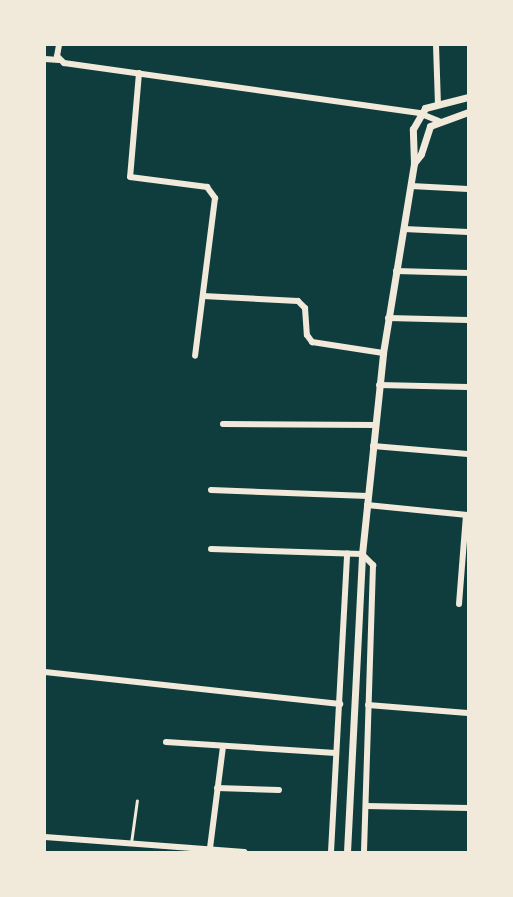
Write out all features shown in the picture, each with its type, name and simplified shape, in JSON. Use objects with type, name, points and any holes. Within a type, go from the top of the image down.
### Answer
[{"type":"street","points":[[59,45],[59,60]]},
{"type":"street","points":[[436,45],[438,104]]},
{"type":"street","points":[[45,59],[419,113],[439,121]]},
{"type":"street","points":[[139,73],[130,177],[207,187],[214,193],[195,356]]},
{"type":"street","points":[[419,113],[438,104],[468,97]]},
{"type":"street","points":[[414,163],[422,154],[427,129],[439,121],[468,112]]},
{"type":"street","points":[[347,852],[362,554],[383,353],[411,186],[414,163],[410,149],[419,113]]},
{"type":"street","points":[[411,186],[468,189]]},
{"type":"street","points":[[404,229],[468,232]]},
{"type":"street","points":[[396,271],[468,273]]},
{"type":"street","points":[[203,296],[298,301],[305,308],[307,335],[312,342],[383,353]]},
{"type":"street","points":[[388,318],[468,320]]},
{"type":"street","points":[[379,385],[468,387]]},
{"type":"street","points":[[223,424],[375,425]]},
{"type":"street","points":[[373,446],[468,454]]},
{"type":"street","points":[[211,490],[368,496]]},
{"type":"street","points":[[367,505],[467,515],[459,604]]},
{"type":"street","points":[[211,549],[347,553],[362,554],[369,558],[375,573],[364,852]]},
{"type":"street","points":[[331,852],[347,553]]},
{"type":"street","points":[[45,672],[340,704]]},
{"type":"street","points":[[368,705],[468,713]]},
{"type":"street","points":[[166,742],[336,753]]},
{"type":"street","points":[[210,848],[223,747]]},
{"type":"street","points":[[218,788],[279,790]]},
{"type":"street","points":[[366,806],[468,808]]},
{"type":"street","points":[[45,837],[244,852]]},
{"type":"lane","points":[[131,843],[137,800]]}]
